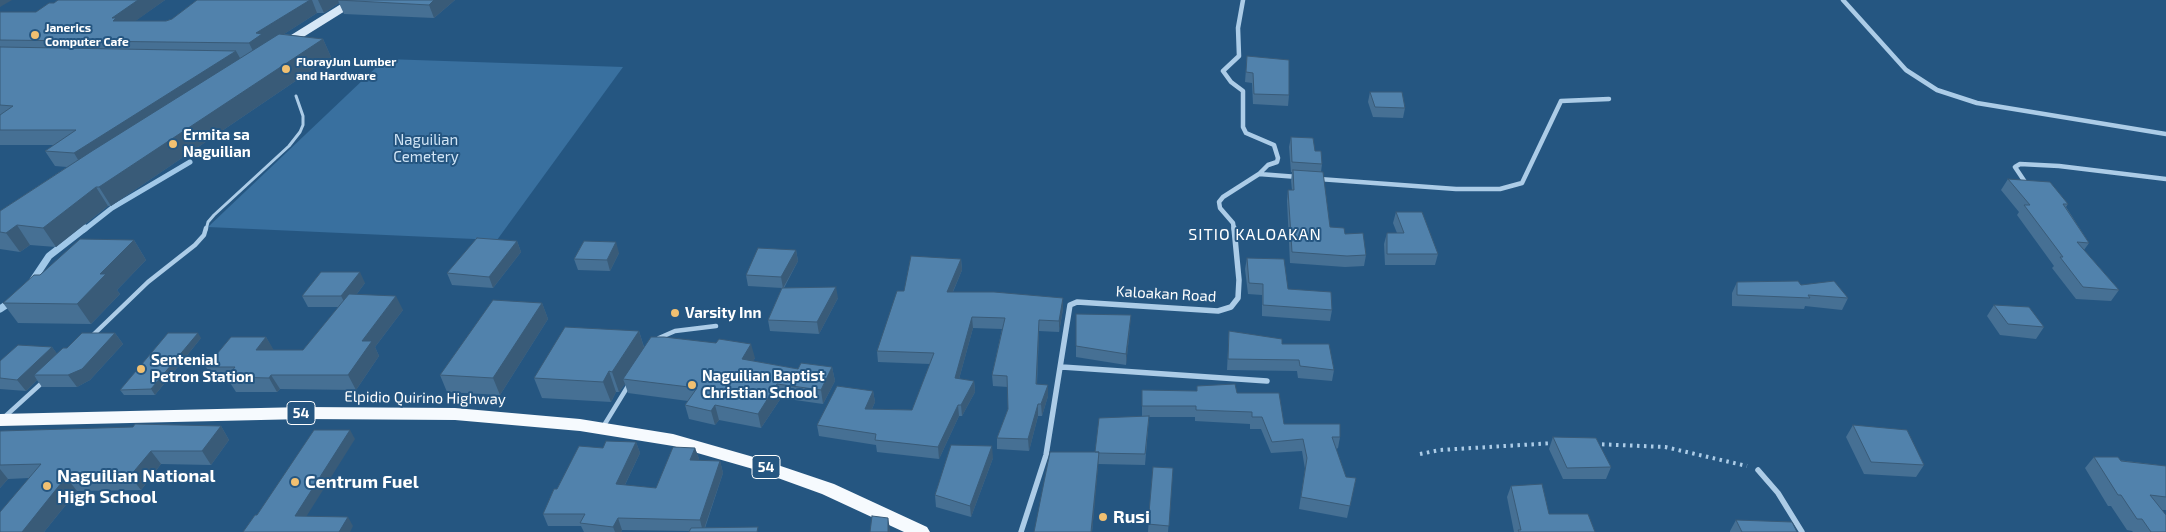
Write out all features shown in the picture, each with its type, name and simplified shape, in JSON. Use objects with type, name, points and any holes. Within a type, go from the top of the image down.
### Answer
[{"type":"highway","name":"Elpidio Quirino Highway","points":[[0,421],[304,413],[455,414],[520,418],[673,440],[757,464],[828,489],[920,532]]},
{"type":"main road","points":[[275,51],[356,0]]},
{"type":"street","name":"Kaloakan Road","points":[[1021,532],[1046,454],[1048,434],[1062,367],[1070,305],[1074,302],[1218,311],[1231,307],[1238,298],[1239,280],[1233,223],[1220,208],[1219,202],[1223,197],[1259,174],[1268,165],[1278,162],[1274,145],[1246,133],[1243,127],[1243,91],[1231,82],[1224,71],[1239,56],[1238,28],[1243,0]]},
{"type":"street","points":[[1843,0],[1906,70],[1921,82],[1937,90],[1977,103],[2166,134]]},
{"type":"street","points":[[1259,174],[1456,190],[1500,189],[1522,182],[1561,101],[1609,99]]},
{"type":"street","points":[[2028,185],[2015,167],[2020,164],[2059,166],[2166,179]]},
{"type":"street","points":[[1062,367],[1267,381]]},
{"type":"street","points":[[1758,470],[1768,479],[1778,493],[1802,532]]},
{"type":"lane","points":[[88,340],[148,282],[195,245],[204,235],[208,222],[214,215],[288,146],[300,132],[303,125],[303,116],[296,96]]},
{"type":"lane","points":[[654,346],[660,338],[675,331],[716,326]]},
{"type":"lane","points":[[602,429],[632,378]]},
{"type":"lane","points":[[0,421],[46,380]]},
{"type":"path","points":[[1420,454],[1440,450],[1562,443]]},
{"type":"path","points":[[1592,444],[1665,447],[1737,462],[1758,470]]},
{"type":"green space","name":"Naguilian Cemetery","points":[[385,59],[623,67],[497,240],[208,227]]},
{"type":"building","points":[[58,0],[138,0],[112,18],[116,18],[113,21],[166,21],[172,19],[197,0],[310,0],[256,33],[262,34],[249,43],[0,40],[0,12],[36,12],[49,3],[54,3]]},
{"type":"building","points":[[338,0],[434,0],[429,5]]},
{"type":"building","points":[[279,34],[323,39],[99,187],[96,187],[43,228],[17,225],[6,233],[0,232],[0,211]]},
{"type":"building","points":[[0,47],[236,51],[74,153],[45,151],[76,130],[0,130],[0,115],[13,106],[0,105]]},
{"type":"building","points":[[1247,56],[1289,60],[1289,95],[1254,94],[1253,73],[1246,72]]},
{"type":"building","points":[[1370,92],[1402,92],[1405,108],[1375,107]]},
{"type":"building","points":[[1291,137],[1313,138],[1315,151],[1321,151],[1322,164],[1292,162]]},
{"type":"building","points":[[1293,170],[1323,172],[1330,227],[1344,228],[1345,234],[1363,233],[1366,255],[1347,256],[1292,252],[1288,190],[1294,190]]},
{"type":"building","points":[[2008,179],[2050,182],[2068,204],[2063,204],[2089,243],[2077,242],[2119,290],[2083,287],[2024,205],[2030,205]]},
{"type":"building","points":[[1396,212],[1422,212],[1438,254],[1387,254],[1387,233],[1404,233]]},
{"type":"building","points":[[477,238],[517,241],[489,277],[447,273]]},
{"type":"building","points":[[80,239],[134,240],[100,274],[106,274],[77,304],[3,303],[34,275],[40,275]]},
{"type":"building","points":[[584,241],[616,242],[607,260],[574,259]]},
{"type":"building","points":[[758,248],[796,250],[781,277],[746,275]]},
{"type":"building","points":[[911,256],[961,259],[947,292],[994,292],[1063,298],[1059,321],[1039,320],[1036,384],[1048,385],[1041,404],[1038,404],[1028,439],[997,438],[1008,409],[1007,376],[992,375],[1005,318],[972,317],[955,378],[974,381],[961,405],[958,405],[938,447],[875,440],[876,434],[817,425],[837,386],[873,391],[865,409],[912,410],[934,353],[877,351],[897,291],[904,291]]},
{"type":"building","points":[[1247,258],[1284,259],[1288,289],[1331,292],[1332,310],[1263,305],[1263,284],[1249,283]]},
{"type":"building","points":[[321,272],[360,272],[341,296],[302,296]]},
{"type":"building","points":[[1798,281],[1801,285],[1834,281],[1848,298],[1808,295],[1810,298],[1737,295],[1737,282]]},
{"type":"building","points":[[836,287],[817,322],[768,320],[782,288]]},
{"type":"building","points":[[349,294],[396,296],[362,341],[372,341],[348,375],[271,375],[269,378],[227,377],[235,367],[206,367],[231,337],[266,337],[256,350],[303,350]]},
{"type":"building","points":[[493,300],[542,303],[493,378],[440,375]]},
{"type":"building","points":[[1994,305],[2029,307],[2044,327],[2008,324]]},
{"type":"building","points":[[1076,314],[1131,315],[1126,354],[1076,346]]},
{"type":"building","points":[[565,327],[639,331],[612,372],[609,371],[603,382],[534,378]]},
{"type":"building","points":[[1229,331],[1282,339],[1282,344],[1329,344],[1334,370],[1300,366],[1299,360],[1228,359]]},
{"type":"building","points":[[82,333],[115,333],[82,369],[68,375],[34,375],[63,348],[67,348]]},
{"type":"building","points":[[168,333],[198,333],[151,389],[120,390]]},
{"type":"building","points":[[651,337],[716,343],[719,339],[751,344],[742,359],[798,369],[801,363],[832,367],[821,390],[777,384],[758,414],[715,405],[711,411],[685,405],[697,388],[623,379]]},
{"type":"building","points":[[18,345],[52,347],[17,380],[0,378],[0,361]]},
{"type":"building","points":[[1235,384],[1237,393],[1279,393],[1284,424],[1340,424],[1340,437],[1332,437],[1346,477],[1356,478],[1350,506],[1301,497],[1307,458],[1303,439],[1272,442],[1262,417],[1252,417],[1252,412],[1196,410],[1196,406],[1142,406],[1142,390],[1197,391],[1197,386]]},
{"type":"building","points":[[1149,416],[1145,454],[1095,452],[1099,418]]},
{"type":"building","points":[[135,424],[221,426],[202,451],[151,451],[130,476],[66,477],[22,532],[0,532],[0,512],[41,464],[0,465],[0,431],[133,427]]},
{"type":"building","points":[[1853,425],[1907,430],[1924,465],[1871,462]]},
{"type":"building","points":[[314,430],[350,430],[295,516],[348,517],[339,532],[243,532],[255,515],[257,515]]},
{"type":"building","points":[[1553,437],[1596,438],[1611,467],[1567,468]]},
{"type":"building","points":[[606,441],[636,442],[616,484],[656,488],[673,447],[695,448],[690,460],[720,461],[700,520],[618,518],[613,527],[580,523],[585,514],[543,514],[554,489],[557,489],[579,446],[603,448]]},
{"type":"building","points":[[951,445],[992,446],[970,506],[935,495]]},
{"type":"building","points":[[1050,452],[1099,452],[1091,532],[1034,532]]},
{"type":"building","points":[[2094,457],[2118,457],[2121,461],[2166,466],[2166,497],[2150,495],[2166,515],[2166,532],[2151,532],[2142,519],[2137,519],[2121,495],[2118,495]]},
{"type":"building","points":[[1153,467],[1173,468],[1169,526],[1148,524]]},
{"type":"building","points":[[1542,484],[1549,514],[1588,514],[1595,532],[1519,532],[1518,530],[1521,530],[1511,486]]},
{"type":"building","points":[[872,516],[888,518],[888,532],[870,532]]},
{"type":"building","points":[[1736,520],[1792,522],[1797,532],[1742,532]]},
{"type":"building","points":[[758,527],[757,532],[689,532],[691,528]]},
{"type":"waterway","points":[[84,230],[112,208],[190,162]]},
{"type":"waterway","points":[[33,280],[49,256],[85,228]]},
{"type":"waterway","points":[[0,309],[12,301]]},
{"type":"place","name":"Janerics Computer Cafe","points":[[35,35]]},
{"type":"place","name":"FlorayJun Lumber and Hardware","points":[[286,69]]},
{"type":"place","name":"Ermita sa Naguilian","points":[[173,144]]},
{"type":"place","name":"Varsity Inn","points":[[675,313]]},
{"type":"place","name":"Sentenial Petron Station","points":[[141,369]]},
{"type":"place","name":"Naguilian Baptist Christian School","points":[[692,385]]},
{"type":"place","name":"Centrum Fuel","points":[[295,482]]},
{"type":"place","name":"Naguilian National High School","points":[[47,486]]},
{"type":"place","name":"Rusi","points":[[1103,517]]},
{"type":"district","name":"SITIO KALOAKAN","points":[[1255,235]]}]
